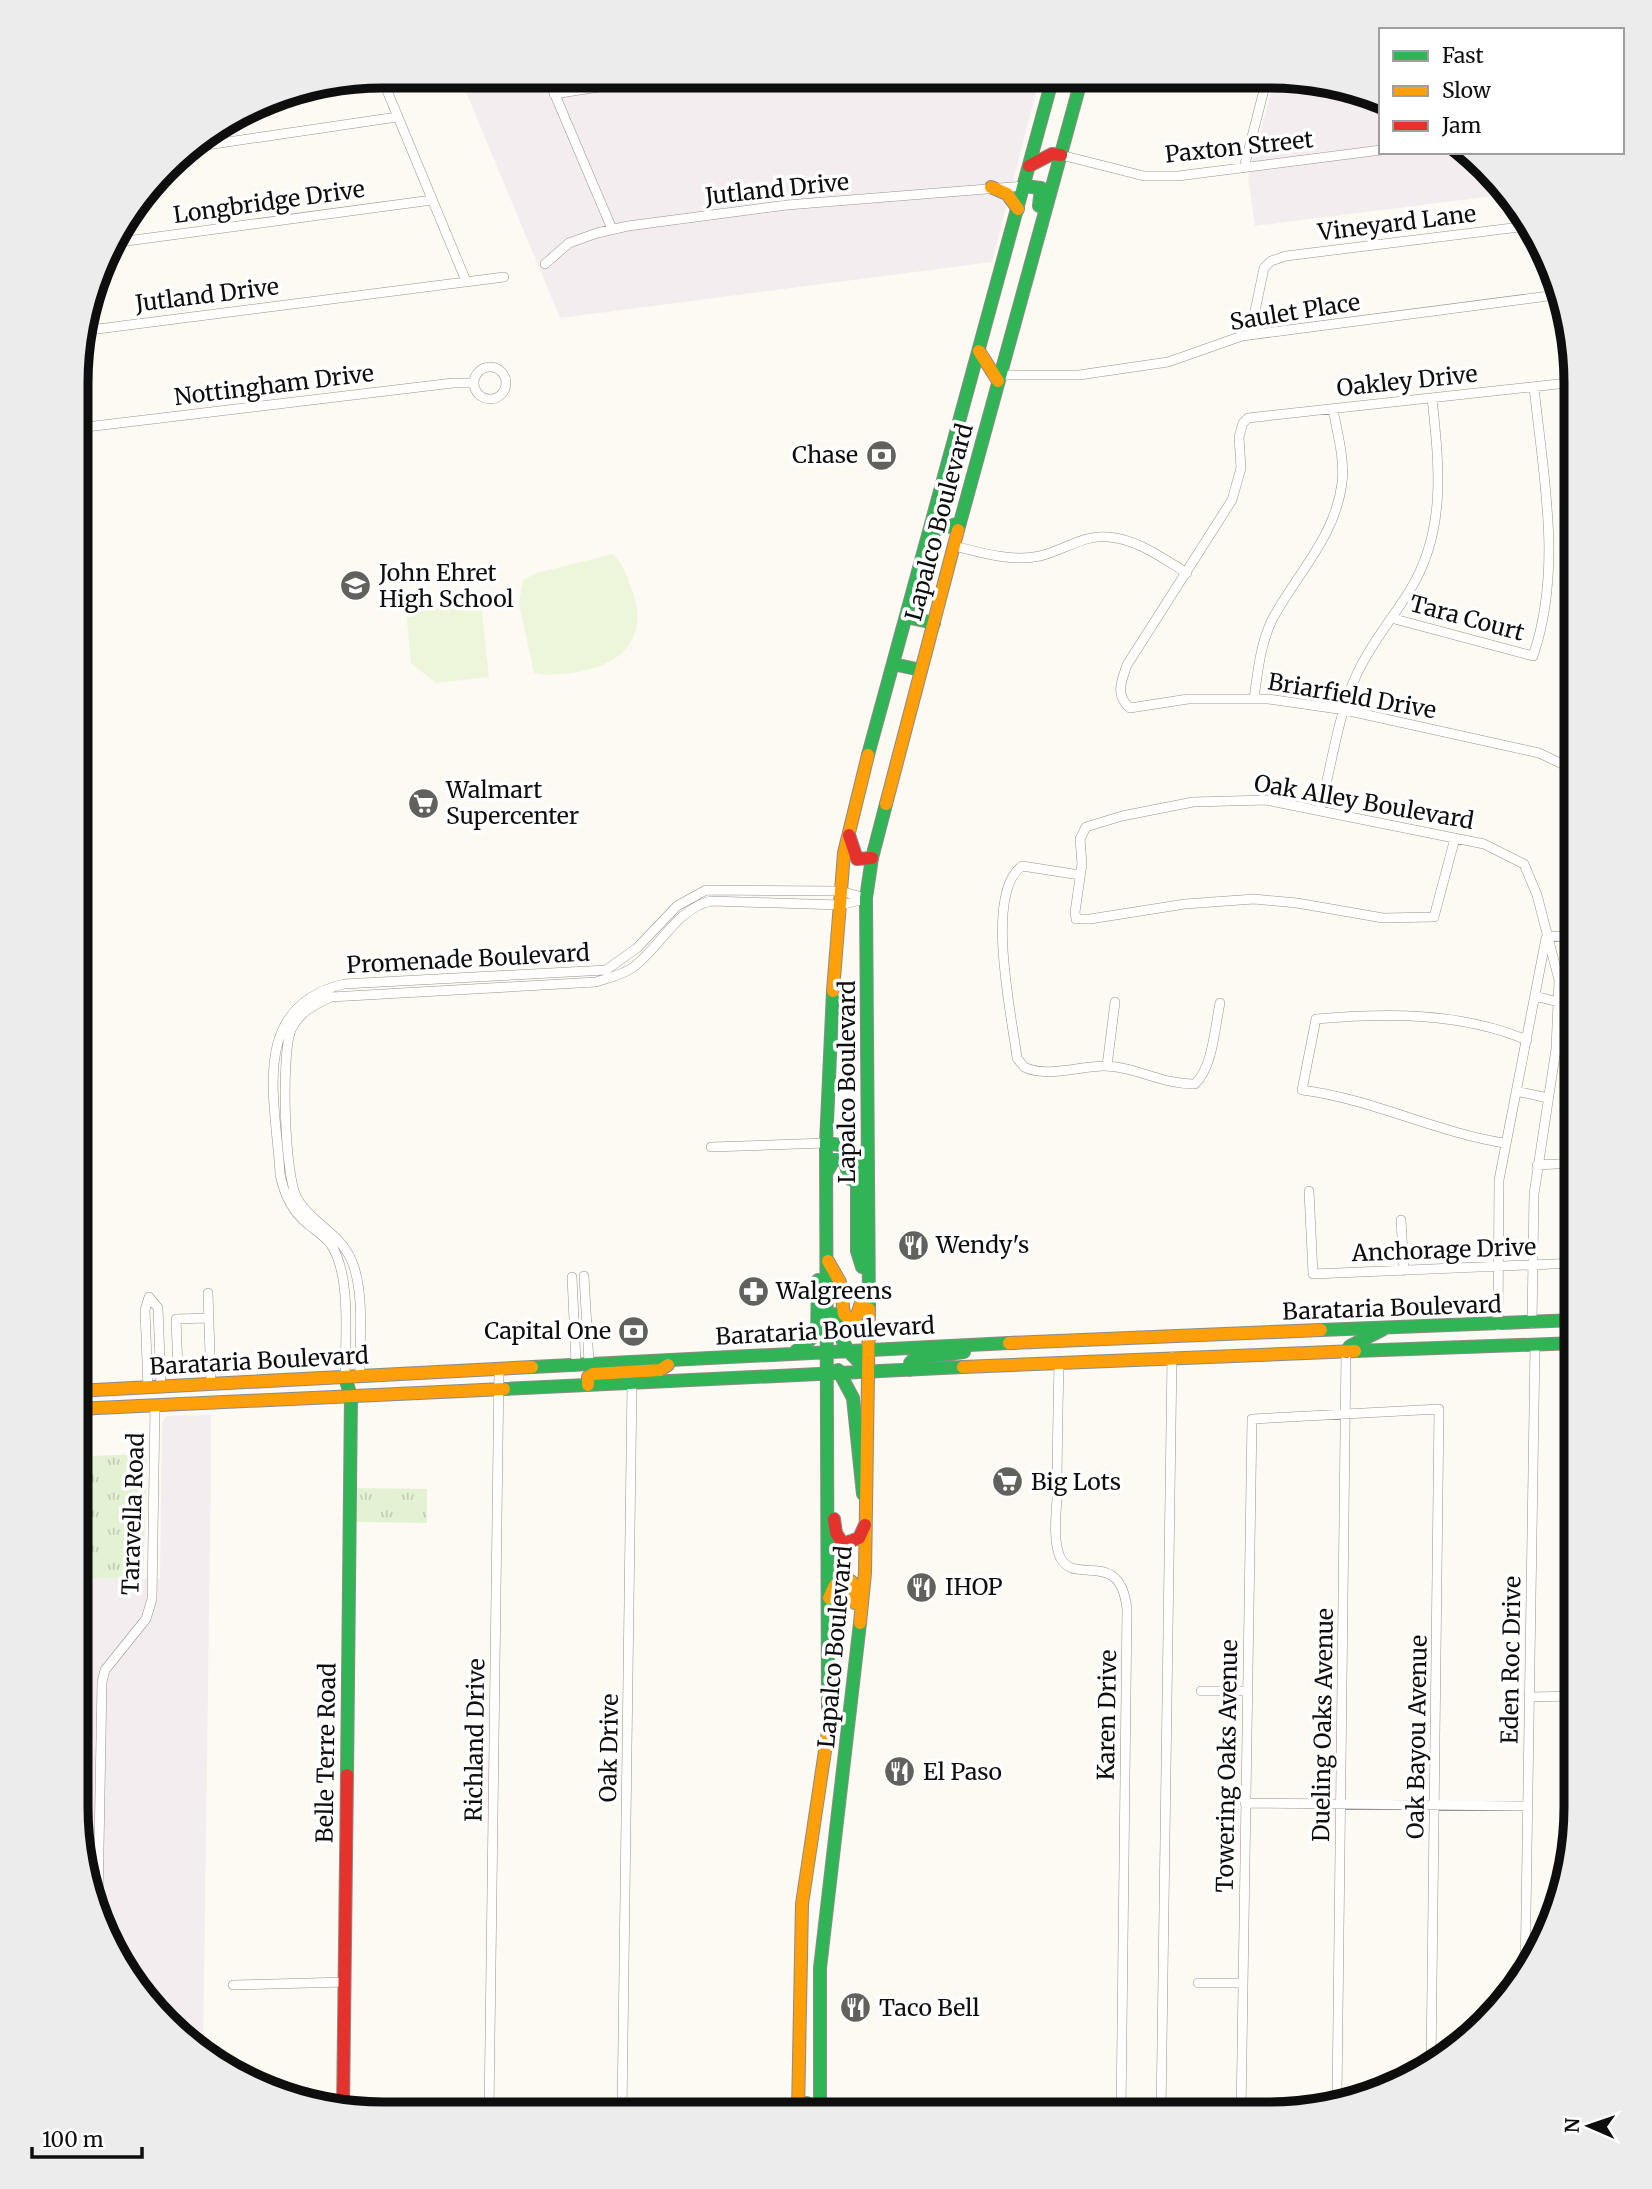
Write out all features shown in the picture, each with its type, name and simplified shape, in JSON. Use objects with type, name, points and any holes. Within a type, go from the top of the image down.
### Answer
[{"type":"main road","name":"Lapalco Boulevard","points":[[828,1354],[826,1143],[829,1044],[840,891],[848,834],[1050,88]]},
{"type":"main road","name":"Lapalco Boulevard","points":[[820,2102],[820,1968],[824,1922],[864,1603],[870,1371],[867,1282],[869,1012],[866,898],[872,858],[921,670],[1079,88]]},
{"type":"main road","points":[[1029,166],[1052,154],[1061,155]]},
{"type":"main road","points":[[1024,186],[1038,186],[1042,191],[1034,225],[1037,242]]},
{"type":"main road","points":[[991,187],[1007,194],[1017,209]]},
{"type":"main road","points":[[983,337],[1009,344]]},
{"type":"main road","points":[[979,351],[999,378]]},
{"type":"main road","points":[[960,421],[985,429]]},
{"type":"main road","points":[[930,527],[940,530],[960,523]]},
{"type":"main road","points":[[906,618],[934,623]]},
{"type":"main road","points":[[893,664],[921,670]]},
{"type":"main road","points":[[848,834],[857,859],[872,858]]},
{"type":"main road","points":[[705,1380],[719,1372],[786,1366],[790,1352],[807,1345],[817,1334],[818,1270],[827,1259],[842,1289],[844,1314],[850,1320],[855,1320],[867,1282],[857,1251],[857,1158],[847,1146],[826,1143]]},
{"type":"main road","points":[[827,1173],[834,1160],[848,1162],[851,1200],[857,1221]]},
{"type":"main road","points":[[836,1274],[836,1330],[845,1350],[870,1371]]},
{"type":"main road","name":"Barataria Boulevard","points":[[87,1390],[499,1370],[583,1362],[671,1361],[790,1352],[814,1351],[828,1354],[845,1350],[1565,1321]]},
{"type":"main road","points":[[1495,1346],[1525,1336],[1532,1323]]},
{"type":"main road","points":[[1346,1352],[1350,1346],[1383,1329]]},
{"type":"main road","points":[[1308,1354],[1344,1339],[1346,1330]]},
{"type":"main road","points":[[1172,1357],[1194,1336]]},
{"type":"main road","points":[[1148,1358],[1171,1337]]},
{"type":"main road","points":[[1059,1363],[1082,1340]]},
{"type":"main road","points":[[1039,1364],[1063,1341]]},
{"type":"main road","name":"Barataria Boulevard","points":[[87,1409],[1148,1358],[1565,1344]]},
{"type":"main road","points":[[910,1370],[912,1359],[964,1352],[973,1345]]},
{"type":"main road","points":[[828,1354],[835,1373],[849,1382],[853,1396],[856,1470],[867,1505]]},
{"type":"main road","points":[[588,1385],[588,1377],[593,1374],[660,1370],[671,1361]]},
{"type":"main road","points":[[567,1387],[583,1362]]},
{"type":"main road","name":"Lapalco Boulevard","points":[[802,2102],[802,1918],[828,1731],[828,1421],[835,1373]]},
{"type":"main road","points":[[351,1396],[360,1377]]},
{"type":"main road","points":[[345,1378],[351,1396]]},
{"type":"main road","points":[[155,1406],[179,1385]]},
{"type":"main road","points":[[135,1407],[154,1387]]},
{"type":"main road","name":"Belle Terre Road","points":[[343,2099],[351,1396]]},
{"type":"main road","points":[[828,1421],[831,1412],[843,1411],[849,1416],[856,1437]]},
{"type":"main road","points":[[828,1469],[838,1540],[843,1544],[854,1542],[867,1521]]},
{"type":"main road","points":[[826,1604],[835,1584],[851,1581],[856,1587],[853,1623],[857,1661]]},
{"type":"street","points":[[385,88],[466,281]]},
{"type":"street","points":[[552,88],[612,229]]},
{"type":"street","points":[[554,94],[592,88]]},
{"type":"street","points":[[1244,168],[1264,88]]},
{"type":"street","points":[[209,145],[397,117]]},
{"type":"street","name":"Paxton Street","points":[[1061,155],[1144,176],[1178,176],[1379,150]]},
{"type":"street","name":"Jutland Drive","points":[[545,264],[569,243],[612,229],[786,205],[1024,186]]},
{"type":"street","name":"Longbridge Drive","points":[[124,241],[432,200]]},
{"type":"street","name":"Vineyard Lane","points":[[1250,335],[1264,268],[1271,261],[1286,256],[1520,227]]},
{"type":"street","name":"Jutland Drive","points":[[92,330],[504,277]]},
{"type":"street","name":"Saulet Place","points":[[999,378],[1079,375],[1168,362],[1250,335],[1551,296]]},
{"type":"street","name":"Nottingham Drive","points":[[87,427],[453,383],[474,383]]},
{"type":"street","name":"Oakley Drive","points":[[1187,573],[1233,500],[1241,468],[1239,437],[1242,423],[1248,418],[1565,383]]},
{"type":"street","name":"Tara Court","points":[[1391,618],[1533,656],[1539,638],[1550,551],[1534,387]]},
{"type":"street","points":[[1320,810],[1356,676],[1412,587],[1432,536],[1439,505],[1440,464],[1432,398]]},
{"type":"street","points":[[1254,698],[1263,642],[1288,594],[1326,537],[1339,498],[1342,460],[1333,409]]},
{"type":"street","points":[[954,546],[996,556],[1021,558],[1046,554],[1089,538],[1111,537],[1150,551],[1187,573]]},
{"type":"street","name":"Briarfield Drive","points":[[1187,573],[1127,665],[1120,687],[1120,697],[1130,708],[1188,699],[1254,698],[1345,710],[1539,753],[1565,765]]},
{"type":"street","name":"Oak Alley Boulevard","points":[[1080,875],[1082,832],[1086,827],[1122,816],[1222,799],[1266,800],[1484,844],[1524,864],[1537,895],[1559,980],[1556,1049],[1537,1165],[1531,1265],[1532,1323]]},
{"type":"street","points":[[1220,1003],[1208,1055],[1200,1079],[1195,1084],[1168,1082],[1107,1066],[1039,1071],[1024,1067],[1017,1058],[1002,936],[1007,888],[1017,869],[1031,866],[1080,875],[1076,919],[1185,904],[1254,899],[1297,903],[1383,918],[1434,917],[1455,838]]},
{"type":"street","name":"Promenade Boulevard","points":[[345,1378],[344,1287],[337,1257],[329,1243],[295,1213],[283,1191],[280,1174],[274,1050],[281,1028],[298,1006],[314,993],[344,984],[606,970],[637,948],[677,906],[706,890],[840,891],[866,898]]},
{"type":"street","name":"Promenade Boulevard","points":[[360,1377],[358,1286],[353,1264],[339,1238],[307,1212],[296,1198],[290,1180],[285,1064],[291,1031],[300,1015],[331,997],[596,982],[632,968],[692,908],[711,901],[840,905],[866,898]]},
{"type":"street","points":[[1546,936],[1565,937]]},
{"type":"street","name":"Oak Alley Boulevard","points":[[1498,1325],[1499,1180],[1546,936]]},
{"type":"street","points":[[1535,996],[1558,1002]]},
{"type":"street","points":[[1107,1066],[1115,1002]]},
{"type":"street","points":[[1504,1143],[1451,1131],[1349,1098],[1302,1090],[1316,1019],[1418,1015],[1506,1031],[1527,1040]]},
{"type":"street","points":[[1556,1049],[1565,1052]]},
{"type":"street","points":[[1516,1091],[1548,1098]]},
{"type":"street","points":[[711,1147],[826,1143]]},
{"type":"street","points":[[1537,1165],[1565,1164]]},
{"type":"street","name":"Anchorage Drive","points":[[1309,1191],[1312,1274],[1565,1263]]},
{"type":"street","points":[[1401,1220],[1404,1271]]},
{"type":"street","points":[[583,1362],[584,1276]]},
{"type":"street","points":[[572,1277],[583,1362]]},
{"type":"street","points":[[208,1293],[211,1384]]},
{"type":"street","points":[[149,1297],[158,1308],[154,1387],[145,1310],[149,1297]]},
{"type":"street","points":[[209,1318],[176,1319],[177,1356],[178,1369],[211,1368]]},
{"type":"street","name":"Eden Roc Drive","points":[[1525,1953],[1535,1345]]},
{"type":"street","name":"Dueling Oaks Avenue","points":[[1337,2093],[1346,1352]]},
{"type":"street","points":[[1161,2102],[1172,1357]]},
{"type":"street","name":"Karen Drive","points":[[1059,1363],[1056,1529],[1060,1557],[1069,1567],[1110,1573],[1121,1582],[1127,1609],[1121,2102]]},
{"type":"street","name":"Richland Drive","points":[[489,2102],[499,1370]]},
{"type":"street","name":"Oak Drive","points":[[622,2102],[632,1384]]},
{"type":"street","name":"Taravella Road","points":[[98,1884],[102,1682],[105,1670],[146,1619],[152,1599],[155,1406]]},
{"type":"street","name":"Oak Bayou Avenue","points":[[1345,1414],[1439,1409],[1431,2053]]},
{"type":"street","name":"Towering Oaks Avenue","points":[[1241,2102],[1252,1419],[1345,1414]]},
{"type":"street","points":[[1201,1691],[1247,1691]]},
{"type":"street","points":[[1530,1697],[1565,1696]]},
{"type":"street","points":[[1245,1803],[1528,1806]]},
{"type":"street","points":[[233,1985],[345,1982]]},
{"type":"street","points":[[1198,1983],[1243,1983]]},
{"type":"shaded area","points":[[464,88],[1037,88],[992,262],[560,318]]},
{"type":"shaded area","points":[[1272,88],[1288,88],[1327,93],[1379,109],[1379,154],[1455,154],[1497,196],[1255,226],[1248,178]]},
{"type":"shaded area","points":[[211,1415],[203,2040],[161,2001],[127,1954],[103,1901],[93,1864],[88,1825],[87,1578],[160,1579],[162,1423],[166,1416]]},
{"type":"green space","points":[[613,554],[624,569],[636,605],[637,621],[628,646],[605,664],[590,669],[572,673],[534,673],[519,603],[523,580],[537,573]]},
{"type":"green space","points":[[478,600],[481,603],[489,677],[436,683],[411,663],[406,610]]},
{"type":"green space","points":[[147,1454],[143,1579],[87,1578],[87,1472],[93,1472],[93,1456]]},
{"type":"green space","points":[[356,1488],[427,1489],[427,1523],[356,1522]]},
{"type":"traffic: fast","points":[[868,755],[1050,88]]},
{"type":"traffic: fast","points":[[958,530],[1079,88]]},
{"type":"traffic: fast","points":[[1024,186],[1041,188],[1039,206]]},
{"type":"traffic: fast","points":[[931,527],[940,529],[960,523]]},
{"type":"traffic: fast","points":[[906,617],[934,623]]},
{"type":"traffic: fast","points":[[893,664],[921,670]]},
{"type":"traffic: fast","points":[[869,1309],[866,898],[872,858],[886,804]]},
{"type":"traffic: fast","points":[[828,1712],[826,1143],[833,991]]},
{"type":"traffic: fast","points":[[826,1143],[847,1146],[857,1158],[857,1251],[862,1267]]},
{"type":"traffic: fast","points":[[827,1172],[834,1160],[844,1160],[850,1179]]},
{"type":"traffic: fast","points":[[796,1351],[817,1334],[818,1280]]},
{"type":"traffic: fast","points":[[836,1314],[839,1332],[847,1348],[873,1372]]},
{"type":"traffic: fast","points":[[1321,1330],[1565,1320]]},
{"type":"traffic: fast","points":[[1346,1352],[1350,1346],[1382,1330]]},
{"type":"traffic: fast","points":[[532,1367],[1009,1343]]},
{"type":"traffic: fast","points":[[1355,1351],[1565,1343]]},
{"type":"traffic: fast","points":[[910,1370],[910,1363],[915,1358],[964,1352]]},
{"type":"traffic: fast","points":[[504,1389],[963,1367]]},
{"type":"traffic: fast","points":[[838,1370],[853,1398],[863,1494]]},
{"type":"traffic: fast","points":[[345,1378],[351,1396],[347,1775]]},
{"type":"traffic: fast","points":[[820,2102],[820,1968],[860,1623]]},
{"type":"traffic: slow","points":[[991,187],[1007,194],[1018,209]]},
{"type":"traffic: slow","points":[[979,351],[998,381]]},
{"type":"traffic: slow","points":[[886,804],[958,530]]},
{"type":"traffic: slow","points":[[833,991],[844,853],[868,755]]},
{"type":"traffic: slow","points":[[828,1261],[840,1282],[844,1314],[850,1320],[856,1318],[862,1300]]},
{"type":"traffic: slow","points":[[860,1623],[865,1573],[869,1309]]},
{"type":"traffic: slow","points":[[1009,1343],[1321,1330]]},
{"type":"traffic: slow","points":[[963,1367],[1355,1351]]},
{"type":"traffic: slow","points":[[588,1385],[588,1377],[593,1374],[660,1370],[668,1365]]},
{"type":"traffic: slow","points":[[87,1390],[532,1367]]},
{"type":"traffic: slow","points":[[87,1408],[504,1389]]},
{"type":"traffic: slow","points":[[829,1598],[835,1585],[851,1581],[856,1587],[855,1603]]},
{"type":"traffic: slow","points":[[798,2102],[802,1904],[828,1731],[828,1712]]},
{"type":"traffic: jam","points":[[1029,166],[1052,154],[1061,155]]},
{"type":"traffic: jam","points":[[849,835],[857,859],[872,858]]},
{"type":"traffic: jam","points":[[834,1519],[836,1533],[843,1544],[859,1538],[865,1525]]},
{"type":"traffic: jam","points":[[343,2099],[347,1775]]},
{"type":"place","name":"Chase","points":[[881,455]]},
{"type":"place","name":"John Ehret High School","points":[[356,586]]},
{"type":"place","name":"Walmart Supercenter","points":[[423,803]]},
{"type":"place","name":"Wendy's","points":[[913,1245]]},
{"type":"place","name":"Walgreens","points":[[753,1291]]},
{"type":"place","name":"Capital One","points":[[634,1331]]},
{"type":"place","name":"Big Lots","points":[[1008,1482]]},
{"type":"place","name":"IHOP","points":[[922,1587]]},
{"type":"place","name":"El Paso","points":[[900,1772]]},
{"type":"place","name":"Taco Bell","points":[[856,2008]]}]
